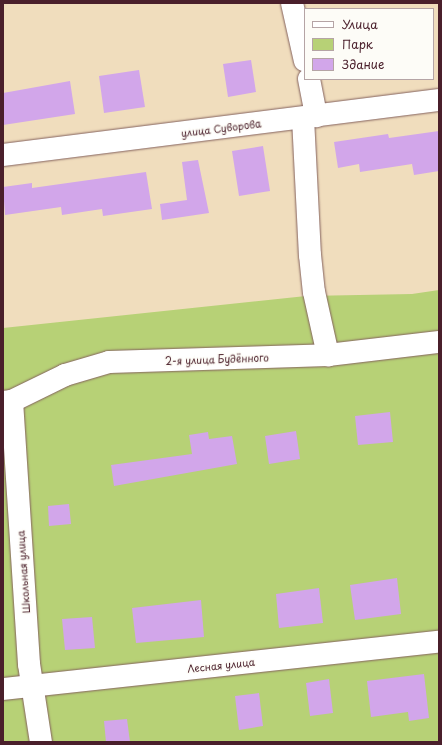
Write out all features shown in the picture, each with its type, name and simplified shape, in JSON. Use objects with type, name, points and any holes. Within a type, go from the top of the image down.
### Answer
[{"type":"street","points":[[292,3],[304,57]]},
{"type":"street","points":[[309,80],[310,256],[314,292],[328,355]]},
{"type":"street","name":"улица Суворова","points":[[3,155],[439,100]]},
{"type":"street","name":"2-я улица Будённого","points":[[8,401],[65,375],[110,362],[328,355],[439,342]]},
{"type":"street","name":"Школьная улица","points":[[8,401],[29,664],[34,684],[41,742]]},
{"type":"street","name":"Лесная улица","points":[[3,689],[34,684],[439,642]]},
{"type":"green space","points":[[439,290],[439,742],[3,742],[3,328],[306,296],[412,294]]},
{"type":"building","points":[[251,60],[256,92],[228,97],[223,64]]},
{"type":"building","points":[[139,70],[145,107],[104,113],[99,76]]},
{"type":"building","points":[[70,81],[75,114],[3,125],[3,93]]},
{"type":"building","points":[[439,131],[439,171],[414,175],[412,164],[360,172],[359,164],[338,168],[334,142],[388,134],[389,138]]},
{"type":"building","points":[[263,146],[270,191],[239,196],[232,151]]},
{"type":"building","points":[[198,160],[209,213],[162,220],[160,204],[187,200],[182,162]]},
{"type":"building","points":[[146,172],[152,209],[103,216],[102,209],[62,215],[61,207],[5,215],[3,187],[32,183],[32,188]]},
{"type":"building","points":[[390,412],[393,442],[358,445],[355,416]]},
{"type":"building","points":[[296,431],[300,459],[269,464],[265,436]]},
{"type":"building","points":[[208,432],[209,439],[232,436],[237,464],[114,486],[111,465],[192,454],[189,435]]},
{"type":"building","points":[[69,504],[71,524],[49,526],[48,506]]},
{"type":"building","points":[[397,578],[401,614],[355,620],[350,585]]},
{"type":"building","points":[[319,588],[323,623],[279,628],[276,594]]},
{"type":"building","points":[[201,600],[204,637],[136,643],[132,608]]},
{"type":"building","points":[[92,617],[95,648],[65,650],[62,619]]},
{"type":"building","points":[[424,674],[429,718],[409,721],[408,712],[371,717],[367,681]]},
{"type":"building","points":[[329,679],[333,713],[310,716],[306,683]]},
{"type":"building","points":[[259,693],[263,726],[239,730],[235,696]]},
{"type":"building","points":[[127,719],[130,742],[106,742],[104,721]]}]
